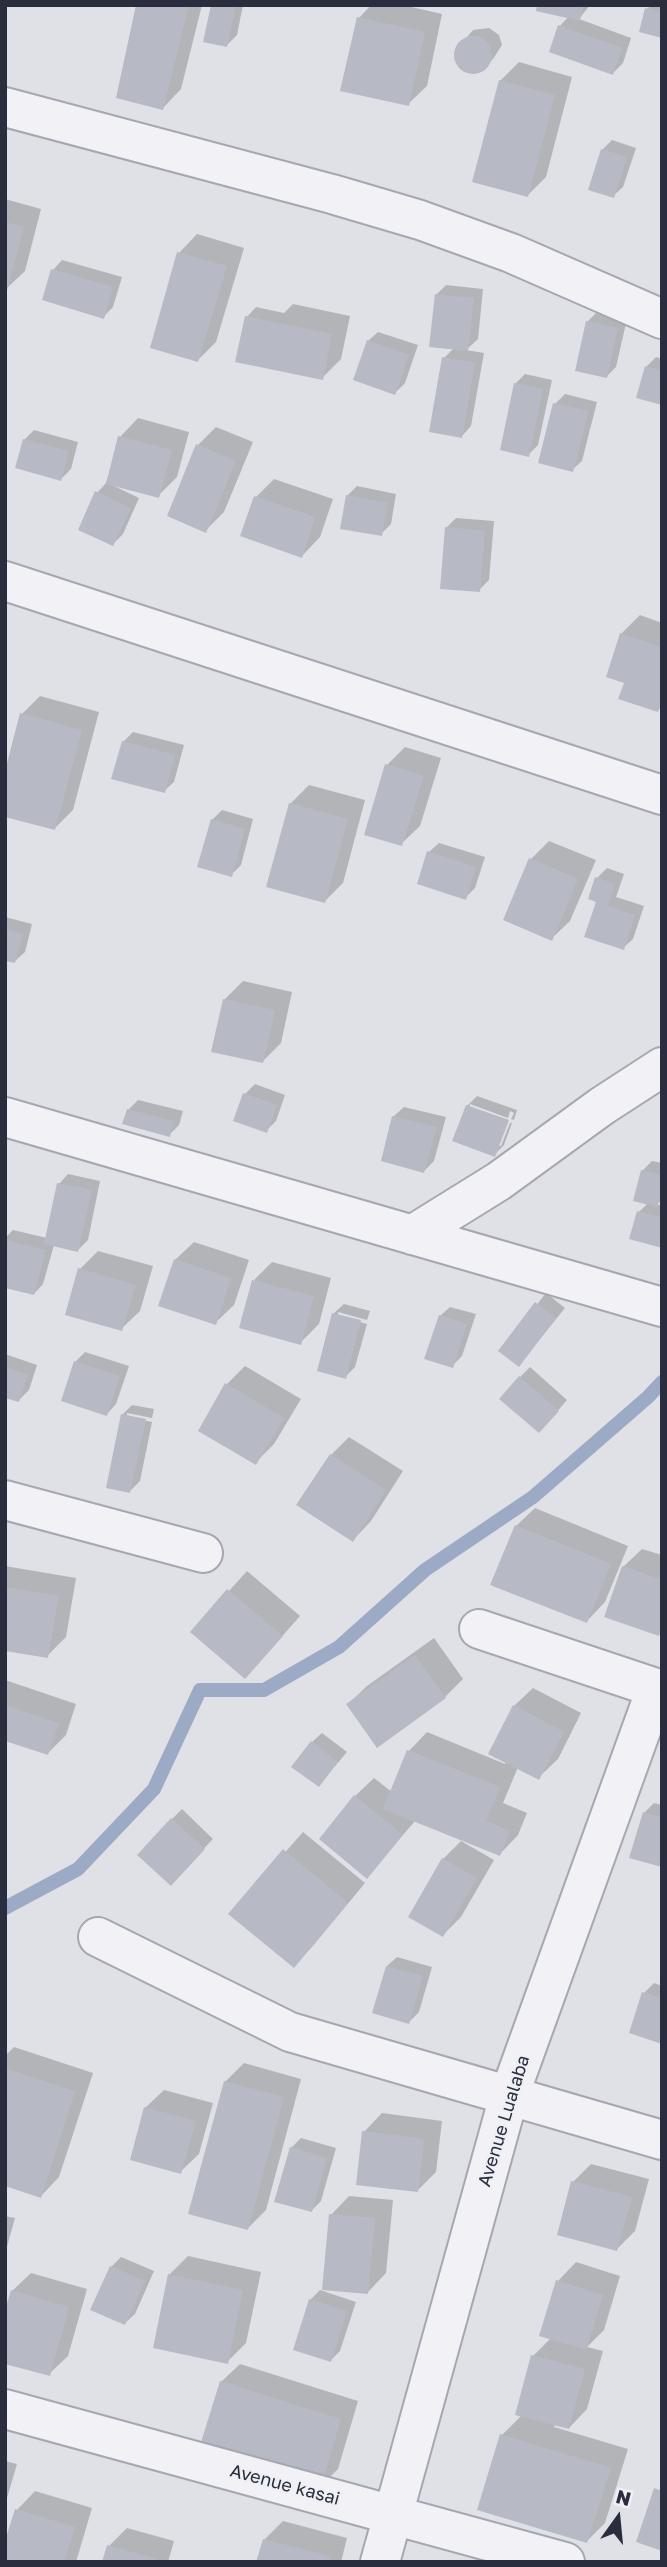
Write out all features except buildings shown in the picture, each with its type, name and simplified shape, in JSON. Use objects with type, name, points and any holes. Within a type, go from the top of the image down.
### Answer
[{"type":"street","points":[[5,107],[420,220],[511,253],[662,319]]},
{"type":"street","points":[[5,581],[662,795]]},
{"type":"street","points":[[412,1235],[499,1181],[662,1067]]},
{"type":"street","points":[[5,1117],[662,1307]]},
{"type":"street","points":[[5,1500],[203,1553]]},
{"type":"street","points":[[480,1629],[659,1689]]},
{"type":"street","name":"Avenue Lualaba","points":[[380,2562],[509,2096],[659,1689]]},
{"type":"street","points":[[98,1937],[290,2032],[662,2140]]},
{"type":"street","name":"Avenue kasai","points":[[5,2409],[565,2562]]},
{"type":"waterway","points":[[5,1908],[78,1869],[154,1789],[200,1690],[264,1690],[339,1647],[425,1570],[533,1497],[662,1382]]}]
